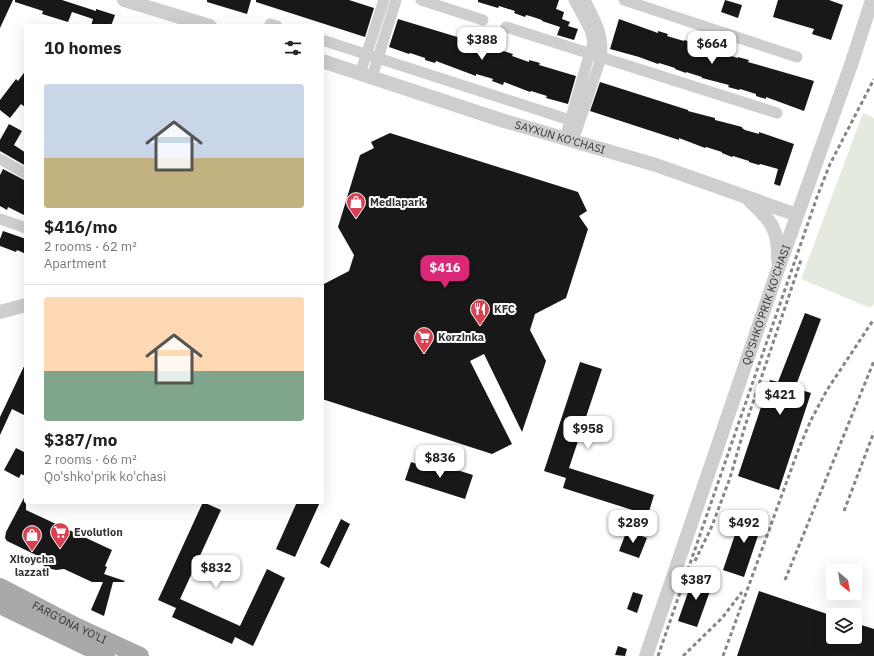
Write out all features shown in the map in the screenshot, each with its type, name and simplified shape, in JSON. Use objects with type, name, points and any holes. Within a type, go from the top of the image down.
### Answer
[{"type":"main road","name":"FARG'ONA YO'LI","points":[[0,587],[77,627],[140,656]]},
{"type":"main road","name":"FARG'ONA YO'LI","points":[[1,608],[106,656]]},
{"type":"street","points":[[124,0],[203,24]]},
{"type":"street","points":[[366,76],[367,55],[384,0]]},
{"type":"street","points":[[366,76],[378,58],[396,0]]},
{"type":"street","points":[[421,0],[483,20]]},
{"type":"street","points":[[569,140],[593,42],[590,30],[574,0]]},
{"type":"street","points":[[574,122],[601,58],[603,40],[585,0]]},
{"type":"street","points":[[624,0],[797,57]]},
{"type":"street","name":"QO'SHKO'PRIK KO'CHASI","points":[[646,656],[777,272],[852,62],[872,0]]},
{"type":"street","points":[[506,27],[777,113]]},
{"type":"street","points":[[324,41],[574,122]]},
{"type":"street","name":"SAYXUN KO'CHASI","points":[[324,62],[501,120],[656,165],[797,215]]},
{"type":"street","points":[[0,159],[24,173]]},
{"type":"street","points":[[746,198],[762,212],[774,229],[779,249],[777,272]]},
{"type":"street","points":[[0,219],[24,227]]},
{"type":"street","points":[[0,303],[24,297]]},
{"type":"street","points":[[0,312],[24,306]]},
{"type":"shaded area","points":[[863,113],[874,118],[874,304],[870,308],[801,279]]},
{"type":"building","points":[[0,0],[13,0],[0,28]]},
{"type":"building","points":[[15,0],[62,0],[96,11],[96,9],[115,15],[112,24],[92,24],[93,19],[72,12],[68,22],[42,14],[43,11],[15,2]]},
{"type":"building","points":[[207,0],[251,0],[247,14],[207,2]]},
{"type":"building","points":[[256,0],[349,0],[374,8],[365,37],[256,2]]},
{"type":"building","points":[[478,0],[559,0],[556,9],[564,12],[562,19],[570,22],[568,26],[578,29],[574,40],[557,35],[560,27],[526,15],[525,17],[514,13],[515,11],[499,6],[498,8],[478,2]]},
{"type":"building","points":[[725,0],[742,5],[738,18],[721,12]]},
{"type":"building","points":[[778,0],[829,0],[843,5],[831,40],[812,34],[814,29],[773,17]]},
{"type":"building","points":[[398,19],[513,54],[512,56],[529,62],[529,60],[540,63],[539,65],[576,76],[568,104],[546,98],[547,96],[531,91],[530,92],[504,82],[503,85],[492,81],[493,79],[490,78],[476,74],[476,76],[436,61],[435,63],[425,60],[425,58],[389,47]]},
{"type":"building","points":[[619,19],[658,33],[658,31],[668,34],[667,36],[749,60],[748,62],[814,81],[804,111],[766,97],[766,99],[756,96],[756,94],[728,87],[729,85],[610,49]]},
{"type":"building","points":[[24,73],[24,106],[21,104],[10,118],[0,110],[0,100],[16,79],[18,81]]},
{"type":"building","points":[[600,82],[688,111],[715,118],[715,120],[742,127],[745,130],[759,134],[759,132],[794,144],[780,186],[774,184],[778,169],[759,165],[733,156],[732,157],[722,152],[706,147],[705,148],[679,138],[679,140],[590,111]]},
{"type":"building","points":[[9,124],[22,131],[14,145],[24,152],[24,165],[0,151],[0,140]]},
{"type":"building","points":[[390,133],[578,192],[587,211],[579,216],[588,229],[566,298],[535,314],[530,330],[546,361],[522,432],[484,354],[470,361],[512,444],[492,454],[324,400],[324,284],[349,271],[354,255],[338,227],[360,155],[374,148],[371,142]]},
{"type":"building","points":[[3,169],[24,180],[24,215],[8,207],[7,210],[0,206],[0,175]]},
{"type":"building","points":[[3,231],[24,238],[24,253],[17,250],[16,252],[0,246],[0,239]]},
{"type":"building","points":[[805,313],[821,319],[795,388],[811,393],[779,490],[738,476],[770,380],[778,382]]},
{"type":"building","points":[[580,362],[602,369],[569,468],[654,495],[648,515],[563,488],[566,478],[544,471]]},
{"type":"building","points":[[24,366],[24,415],[12,409],[0,435],[0,417]]},
{"type":"building","points":[[16,448],[24,452],[24,475],[21,474],[19,478],[4,470]]},
{"type":"building","points":[[411,462],[430,468],[431,462],[473,475],[465,499],[405,480]]},
{"type":"building","points":[[24,498],[26,510],[112,550],[105,566],[107,567],[104,574],[125,581],[113,582],[104,616],[91,610],[103,582],[92,582],[64,569],[56,570],[47,568],[40,563],[36,555],[7,541],[5,538],[6,532]]},
{"type":"building","points":[[202,504],[208,504],[221,510],[180,599],[240,626],[267,569],[285,578],[253,646],[235,637],[232,644],[172,617],[176,608],[158,600]]},
{"type":"building","points":[[296,504],[319,504],[295,557],[276,549]]},
{"type":"building","points":[[743,511],[764,518],[744,577],[723,570]]},
{"type":"building","points":[[341,519],[350,524],[329,568],[320,563]]},
{"type":"building","points":[[627,530],[647,538],[639,558],[619,551]]},
{"type":"building","points":[[694,575],[714,580],[697,627],[678,621]]},
{"type":"building","points":[[759,591],[826,614],[826,644],[862,644],[862,625],[874,629],[874,656],[737,656]]},
{"type":"building","points":[[633,592],[643,595],[637,613],[627,609]]},
{"type":"building","points":[[618,646],[627,649],[625,656],[615,655]]},
{"type":"railway","points":[[658,656],[817,197],[830,164],[874,79]]},
{"type":"railway","points":[[695,561],[712,526],[730,478],[745,426],[801,260]]},
{"type":"railway","points":[[723,656],[799,448],[811,420],[827,390],[874,319]]},
{"type":"railway","points":[[785,580],[874,361]]},
{"type":"railway","points":[[844,511],[874,432]]},
{"type":"railway","points":[[683,656],[722,618],[742,592]]},
{"type":"place","name":"Mediapark","points":[[356,219]]},
{"type":"place","name":"KFC","points":[[480,326]]},
{"type":"place","name":"Korzinka","points":[[424,354]]},
{"type":"place","name":"Evolution","points":[[60,549]]},
{"type":"place","name":"Xitoycha lazzati","points":[[32,552]]}]
